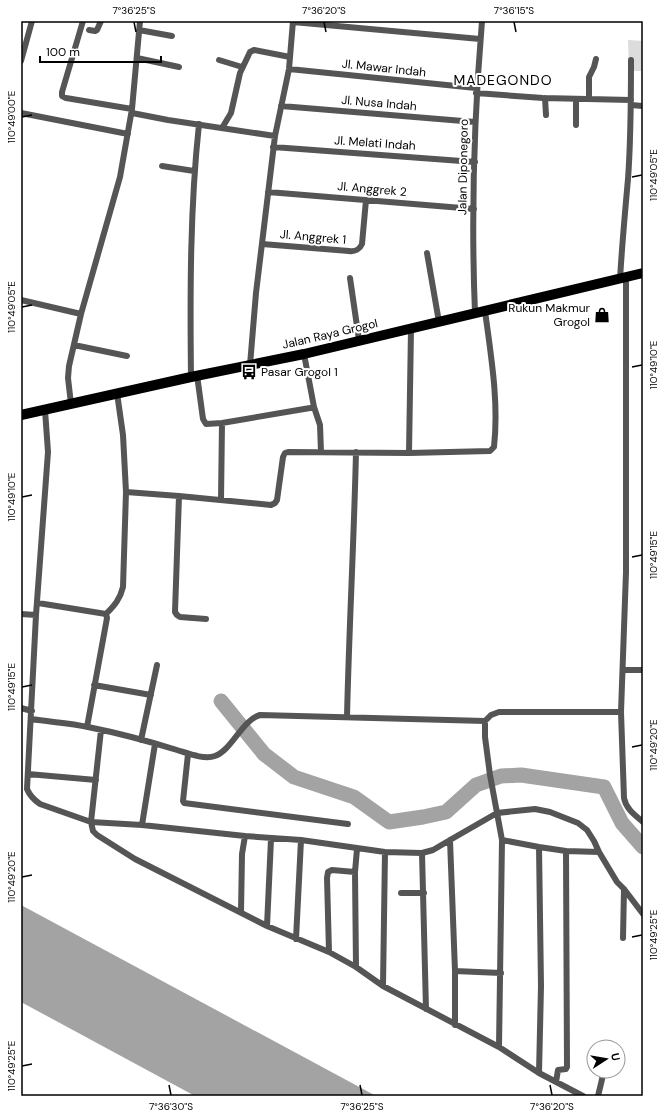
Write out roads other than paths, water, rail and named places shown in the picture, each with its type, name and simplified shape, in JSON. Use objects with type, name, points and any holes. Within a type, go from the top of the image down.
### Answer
[{"type":"main road","name":"Jalan Raya Grogol","points":[[21,414],[45,410],[194,376],[304,354],[643,273]]},
{"type":"street","points":[[21,59],[32,21]]},
{"type":"street","points":[[83,21],[62,96],[168,120],[275,136]]},
{"type":"street","points":[[89,30],[97,30],[101,21]]},
{"type":"street","points":[[71,404],[68,378],[69,366],[81,314],[120,176],[128,134],[132,111],[137,58],[139,30],[138,21]]},
{"type":"street","points":[[250,365],[273,147],[289,70],[293,21],[480,39]]},
{"type":"street","name":"Jalan Diponegoro","points":[[221,500],[271,505],[275,503],[277,500],[283,457],[285,453],[409,453],[490,451],[494,447],[494,382],[480,312],[473,255],[476,91],[482,21]]},
{"type":"street","points":[[139,30],[172,36]]},
{"type":"street","points":[[222,128],[234,105],[237,84],[242,67],[252,50],[290,57]]},
{"type":"street","points":[[137,58],[179,67]]},
{"type":"street","points":[[589,99],[588,77],[594,68],[596,59]]},
{"type":"street","points":[[219,60],[242,67]]},
{"type":"street","points":[[630,60],[631,102],[628,178],[624,207],[623,278],[626,572],[621,712],[625,804],[643,822]]},
{"type":"street","name":"Jl. Mawar Indah","points":[[289,70],[546,98],[631,102],[643,106]]},
{"type":"street","points":[[546,98],[546,115]]},
{"type":"street","points":[[576,99],[576,125]]},
{"type":"street","name":"Jl. Nusa Indah","points":[[281,106],[475,122]]},
{"type":"street","points":[[21,113],[128,134]]},
{"type":"street","points":[[199,124],[194,171],[190,272],[194,376],[204,422],[209,424],[222,423],[314,407]]},
{"type":"street","name":"Jl. Melati Indah","points":[[273,147],[475,162]]},
{"type":"street","points":[[162,166],[194,171]]},
{"type":"street","name":"Jl. Anggrek 2","points":[[268,192],[474,209]]},
{"type":"street","name":"Jl. Anggrek 1","points":[[262,244],[355,251],[360,248],[362,244],[366,200]]},
{"type":"street","points":[[427,253],[439,322]]},
{"type":"street","points":[[350,278],[359,340]]},
{"type":"street","points":[[21,300],[81,314]]},
{"type":"street","points":[[409,453],[411,329]]},
{"type":"street","points":[[74,345],[127,356]]},
{"type":"street","points":[[304,354],[314,407],[320,426],[321,452]]},
{"type":"street","points":[[106,614],[120,597],[122,587],[126,492],[123,435],[117,393]]},
{"type":"street","points":[[45,410],[48,448],[36,615],[28,774],[28,789],[34,800],[40,804],[91,822],[142,825],[245,836],[301,840],[385,852],[422,853],[433,850],[497,813],[535,809],[550,812],[578,823],[587,830],[613,877],[643,914]]},
{"type":"street","points":[[126,492],[221,500],[222,423]]},
{"type":"street","points":[[347,717],[354,549],[356,452]]},
{"type":"street","points":[[179,496],[176,612],[180,617],[206,619]]},
{"type":"street","points":[[38,603],[106,614]]},
{"type":"street","points":[[21,614],[36,615]]},
{"type":"street","points":[[88,727],[94,685],[107,618],[106,614]]},
{"type":"street","points":[[141,740],[152,695],[157,665]]},
{"type":"street","points":[[623,670],[643,670]]},
{"type":"street","points":[[94,685],[152,695]]},
{"type":"street","points":[[21,708],[32,711]]},
{"type":"street","points":[[499,1047],[502,840],[490,775],[485,737],[485,721],[491,715],[499,712],[621,712]]},
{"type":"street","points":[[31,719],[88,727],[141,740],[188,754],[208,757],[216,756],[251,720],[260,715],[485,721]]},
{"type":"street","points":[[101,730],[91,822],[93,832],[135,859],[267,926],[329,952],[356,967],[383,986],[499,1047],[540,1073],[583,1096]]},
{"type":"street","points":[[142,825],[155,744]]},
{"type":"street","points":[[188,754],[183,798],[184,803],[348,824]]},
{"type":"street","points":[[21,760],[29,760]]},
{"type":"street","points":[[28,774],[96,780]]},
{"type":"street","points":[[241,912],[242,854],[245,836]]},
{"type":"street","points":[[267,926],[270,838]]},
{"type":"street","points":[[296,939],[301,840]]},
{"type":"street","points":[[450,840],[455,971],[455,1025]]},
{"type":"street","points":[[502,840],[566,851],[599,852]]},
{"type":"street","points":[[539,847],[541,986],[540,1073]]},
{"type":"street","points":[[356,967],[355,872],[357,849]]},
{"type":"street","points":[[556,1082],[558,1070],[566,1069],[567,1067],[566,851]]},
{"type":"street","points":[[383,986],[385,852]]},
{"type":"street","points":[[422,853],[426,1009]]},
{"type":"street","points":[[329,952],[328,872],[332,870],[355,872]]},
{"type":"street","points":[[623,938],[624,889]]},
{"type":"street","points":[[401,893],[424,893]]},
{"type":"street","points":[[455,971],[501,973]]},
{"type":"street","points":[[598,1096],[602,1079]]},
{"type":"waterway","points":[[221,701],[264,754],[294,777],[354,797],[389,822],[446,812],[476,785],[501,776],[521,775],[604,787],[622,823],[643,847]]},
{"type":"place","name":"Rukun Makmur Grogol","points":[[602,315]]},
{"type":"place","name":"Pasar Grogol 1","points":[[249,372]]},
{"type":"district","name":"MADEGONDO","points":[[503,80]]}]
